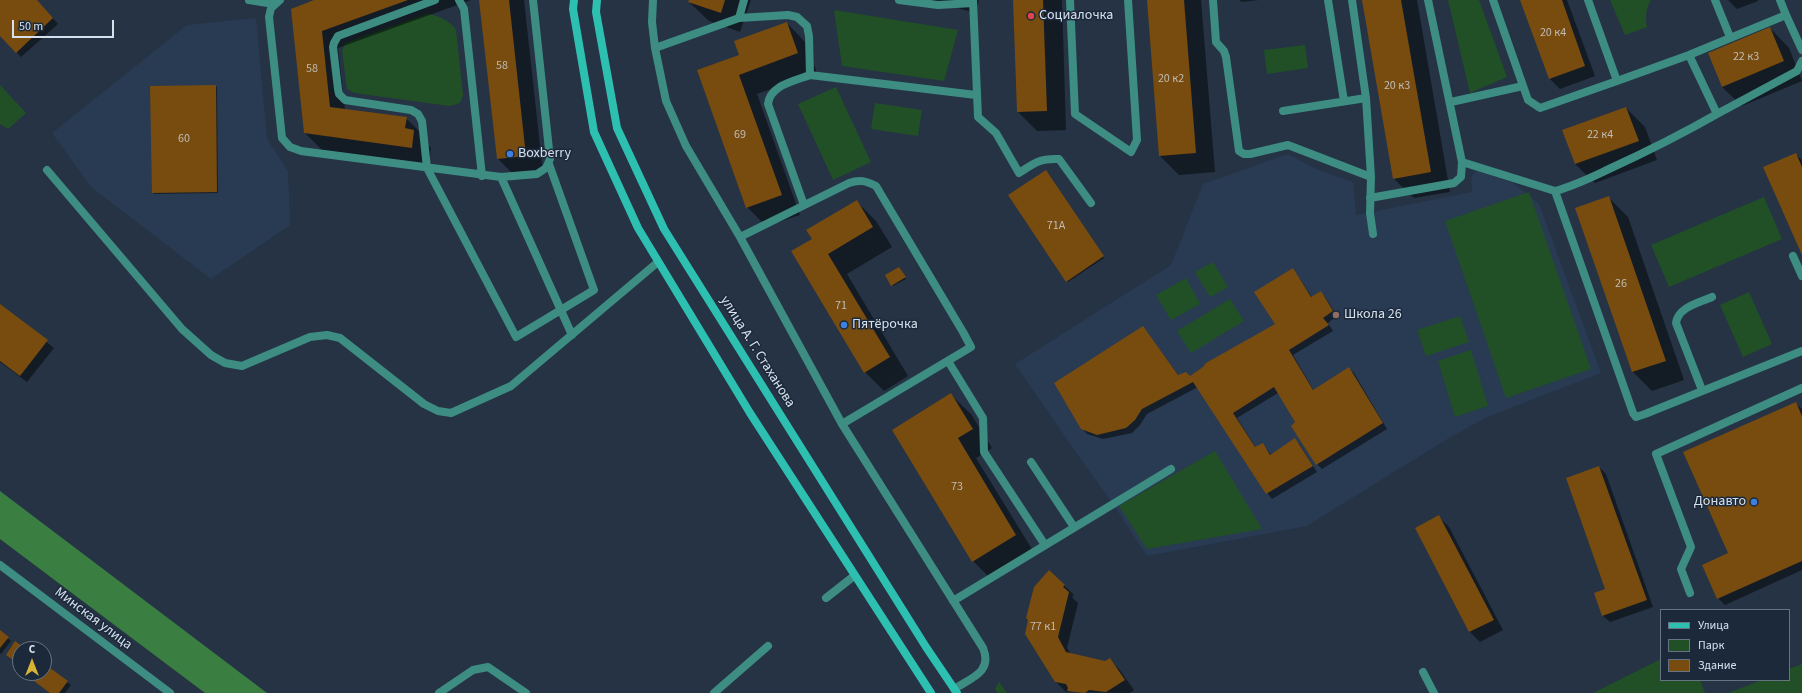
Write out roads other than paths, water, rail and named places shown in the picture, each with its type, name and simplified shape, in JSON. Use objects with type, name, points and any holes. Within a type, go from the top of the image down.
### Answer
[{"type":"main road","points":[[574,0],[573,9],[594,132],[638,228],[750,413],[931,693]]},
{"type":"main road","name":"улица А. Г. Стаханова","points":[[597,0],[596,12],[617,128],[664,230],[926,647],[956,691]]},
{"type":"street","points":[[249,0],[277,2]]},
{"type":"street","points":[[435,0],[342,33],[336,39],[333,47],[338,89],[342,98],[351,102],[411,110],[418,114],[422,121],[427,168],[516,337],[594,290],[549,164],[550,159],[533,0]]},
{"type":"street","points":[[459,0],[464,8],[482,176]]},
{"type":"street","points":[[653,0],[652,22],[655,48],[666,101],[686,146],[740,237],[842,424],[983,648],[986,657],[986,665],[982,671],[956,691]]},
{"type":"street","points":[[739,18],[744,0]]},
{"type":"street","points":[[899,0],[938,5],[973,2],[978,117],[996,133],[1019,173],[1039,160],[1047,158],[1059,159],[1091,202]]},
{"type":"street","points":[[1070,0],[1075,114],[1131,152],[1137,140],[1128,0]]},
{"type":"street","points":[[1216,0],[1216,42],[1224,51],[1226,56],[1240,151],[1244,154],[1250,154],[1288,145],[1371,177]]},
{"type":"street","points":[[1328,0],[1344,101]]},
{"type":"street","points":[[1352,0],[1366,98],[1371,177],[1370,213],[1372,234]]},
{"type":"street","points":[[1370,198],[1454,183],[1461,177],[1462,162],[1451,102],[1428,0]]},
{"type":"street","points":[[1493,0],[1528,100],[1540,108],[1689,55],[1786,15]]},
{"type":"street","points":[[1588,0],[1617,81]]},
{"type":"street","points":[[1715,0],[1730,37]]},
{"type":"street","points":[[1780,0],[1802,50]]},
{"type":"street","points":[[277,2],[271,8],[269,17],[282,138],[284,142],[294,149],[482,176],[502,177],[538,174],[542,172],[549,164]]},
{"type":"street","points":[[655,48],[739,18],[788,15],[802,20],[806,26],[809,36],[810,75]]},
{"type":"street","points":[[1689,55],[1716,114]]},
{"type":"street","points":[[1462,162],[1555,191],[1568,187],[1621,163],[1693,128],[1716,114],[1798,71],[1802,61]]},
{"type":"street","points":[[804,205],[768,104],[772,93],[778,88],[810,75],[976,95]]},
{"type":"street","points":[[1451,102],[1523,86]]},
{"type":"street","points":[[1283,111],[1366,98]]},
{"type":"street","points":[[47,170],[182,329],[211,355],[225,363],[242,366],[310,337],[327,334],[340,338],[424,404],[438,411],[451,413],[511,386],[658,262]]},
{"type":"street","points":[[502,177],[572,335]]},
{"type":"street","points":[[740,237],[856,181],[864,181],[876,186],[970,346],[948,361],[842,424]]},
{"type":"street","points":[[1555,191],[1636,417],[1802,351]]},
{"type":"street","points":[[1793,256],[1802,276]]},
{"type":"street","points":[[1702,390],[1676,323],[1677,317],[1682,311],[1712,297]]},
{"type":"street","points":[[948,361],[983,418],[984,452],[1045,545]]},
{"type":"street","points":[[1690,593],[1682,570],[1691,547],[1656,454],[1802,388]]},
{"type":"street","points":[[1031,462],[1074,527]]},
{"type":"street","points":[[953,601],[1171,469]]},
{"type":"street","name":"Минская улица","points":[[0,565],[170,693]]},
{"type":"street","points":[[826,598],[854,576]]},
{"type":"street","points":[[714,693],[768,646]]},
{"type":"street","points":[[440,693],[473,670],[488,667],[526,693]]},
{"type":"street","points":[[1423,672],[1434,693]]},
{"type":"place","name":"Социалочка","points":[[1031,16]]},
{"type":"place","name":"Boxberry","points":[[510,154]]},
{"type":"place","name":"Школа 26","points":[[1336,315]]},
{"type":"place","name":"Пятёрочка","points":[[844,325]]},
{"type":"place","name":"Донавто","points":[[1754,502]]}]
